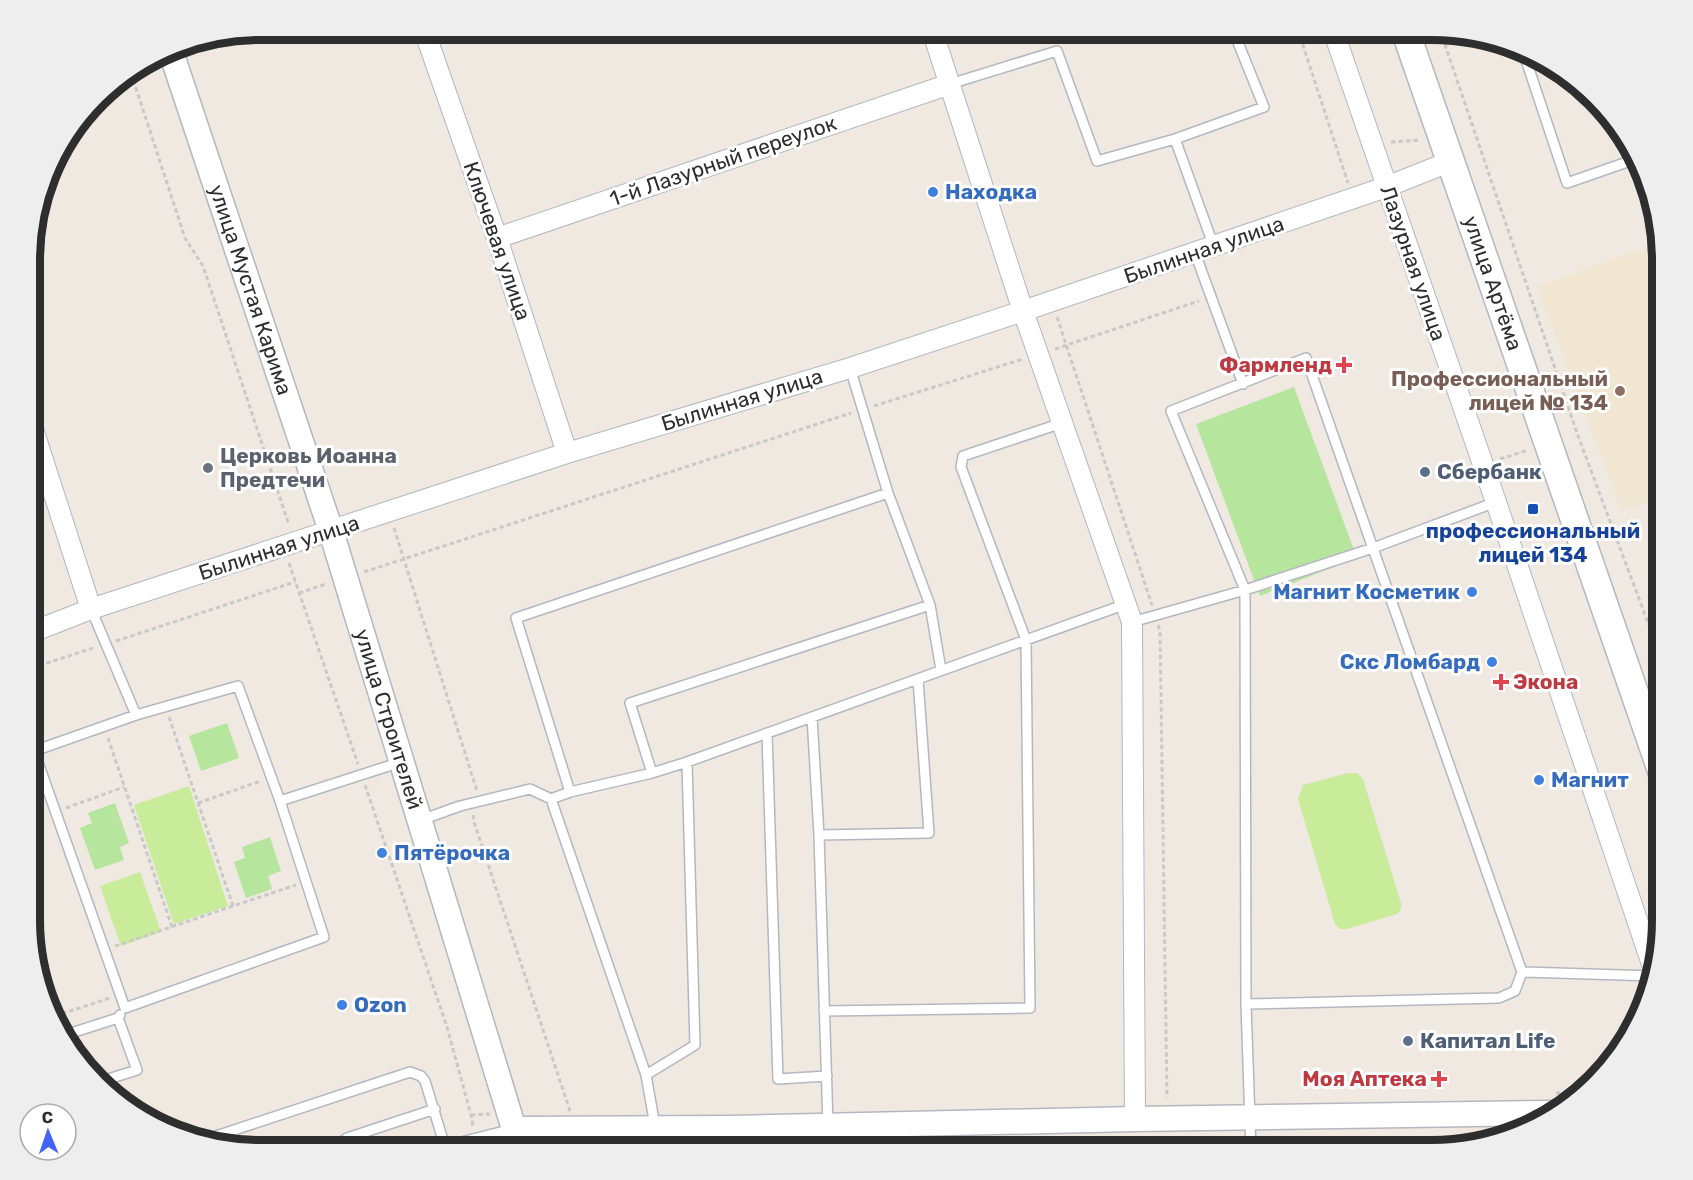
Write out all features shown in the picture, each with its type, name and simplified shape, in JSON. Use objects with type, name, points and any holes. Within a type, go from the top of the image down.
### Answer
[{"type":"main road","name":"улица Артёма","points":[[1408,40],[1652,746]]},
{"type":"street","name":"Ключевая улица","points":[[428,40],[497,238],[567,453]]},
{"type":"street","points":[[935,40],[1023,311],[1129,613],[1135,1119]]},
{"type":"street","name":"Лазурная улица","points":[[1336,40],[1496,502],[1649,957]]},
{"type":"street","name":"улица Мустая Карима","points":[[173,58],[331,531]]},
{"type":"street","name":"1-й Лазурный переулок","points":[[497,238],[950,84]]},
{"type":"street","name":"Былинная улица","points":[[40,629],[91,609],[567,453],[850,368],[1023,311],[1353,199],[1449,162]]},
{"type":"street","points":[[40,451],[91,609]]},
{"type":"street","name":"улица Строителей","points":[[331,531],[516,1139]]},
{"type":"street","points":[[516,1139],[576,1128],[1537,1113]]},
{"type":"lane","points":[[950,84],[1057,51],[1097,161],[1175,139],[1264,107],[1237,40]]},
{"type":"lane","points":[[1526,61],[1567,183],[1629,161]]},
{"type":"lane","points":[[1175,139],[1214,247]]},
{"type":"lane","points":[[1194,253],[1243,384]]},
{"type":"lane","points":[[1246,1004],[1499,998],[1515,991],[1522,972],[1306,358],[1172,411],[1245,590],[1246,1004],[1251,1140]]},
{"type":"lane","points":[[850,368],[888,493],[930,606],[941,670]]},
{"type":"lane","points":[[824,1011],[1030,1008],[1026,640],[961,467],[963,456],[1062,423]]},
{"type":"lane","points":[[570,792],[516,618],[888,493]]},
{"type":"lane","points":[[551,799],[687,762],[1026,640],[1129,613],[1245,590],[1373,548],[1496,502]]},
{"type":"lane","points":[[652,773],[630,703],[930,606]]},
{"type":"lane","points":[[91,609],[136,715]]},
{"type":"lane","points":[[819,835],[929,833],[918,679]]},
{"type":"lane","points":[[40,750],[136,715],[238,686],[272,777],[324,937],[125,1008],[118,1018],[72,1033]]},
{"type":"lane","points":[[812,717],[819,835],[828,1125]]},
{"type":"lane","points":[[767,733],[778,1079],[826,1076]]},
{"type":"lane","points":[[280,801],[401,762]]},
{"type":"lane","points":[[646,1075],[695,1045],[687,762]]},
{"type":"lane","points":[[40,768],[125,1008]]},
{"type":"lane","points":[[419,820],[475,802],[530,789],[551,799],[646,1075],[656,1128]]},
{"type":"lane","points":[[1522,972],[1646,974]]},
{"type":"lane","points":[[109,1079],[137,1070],[118,1018]]},
{"type":"lane","points":[[218,1135],[405,1073],[416,1073],[425,1082],[444,1140]]},
{"type":"lane","points":[[344,1140],[435,1109]]},
{"type":"lane","points":[[468,1140],[474,1138],[516,1139]]},
{"type":"path","points":[[1301,40],[1353,199]]},
{"type":"path","points":[[1444,41],[1577,433],[1652,636]]},
{"type":"path","points":[[134,81],[185,238],[203,266],[289,527],[283,547],[447,1027],[471,1115],[474,1138]]},
{"type":"path","points":[[1371,144],[1425,140]]},
{"type":"path","points":[[299,593],[1211,297]]},
{"type":"path","points":[[1483,464],[1533,448]]},
{"type":"path","points":[[388,512],[405,559],[477,789],[473,819],[576,1128]]},
{"type":"path","points":[[40,665],[295,582]]},
{"type":"path","points":[[165,706],[233,906]]},
{"type":"path","points":[[104,727],[172,927]]},
{"type":"path","points":[[198,803],[272,777]]},
{"type":"path","points":[[56,812],[125,787]]},
{"type":"path","points":[[105,950],[306,882]]},
{"type":"path","points":[[62,1014],[120,994]]},
{"type":"shaded area","name":"Профессиональный лицей № 134","points":[[1652,245],[1652,499],[1622,511],[1537,287]]},
{"type":"green space","points":[[1294,387],[1357,558],[1260,596],[1196,424]]},
{"type":"green space","points":[[227,723],[239,758],[201,771],[189,736]]},
{"type":"green space","points":[[1348,773],[1357,773],[1363,779],[1401,909],[1397,914],[1340,929],[1335,924],[1298,799],[1303,785]]},
{"type":"green space","points":[[189,786],[228,906],[174,924],[134,805]]},
{"type":"green space","points":[[115,803],[129,843],[120,847],[124,860],[95,870],[80,828],[92,823],[88,813]]},
{"type":"green space","points":[[270,837],[281,871],[268,876],[272,889],[246,898],[234,862],[245,858],[242,847]]},
{"type":"green space","points":[[140,872],[161,932],[121,946],[100,886]]},
{"type":"place","name":"Находка","points":[[933,192]]},
{"type":"place","name":"Фармленд","points":[[1344,365]]},
{"type":"place","name":"Профессиональный лицей № 134","points":[[1620,391]]},
{"type":"place","name":"Церковь Иоанна Предтечи","points":[[208,468]]},
{"type":"place","name":"Сбербанк","points":[[1425,472]]},
{"type":"place","name":"профессиональный лицей 134","points":[[1533,509]]},
{"type":"place","name":"Магнит Косметик","points":[[1472,592]]},
{"type":"place","name":"Скс Ломбард","points":[[1492,662]]},
{"type":"place","name":"Экона","points":[[1501,682]]},
{"type":"place","name":"Магнит","points":[[1539,780]]},
{"type":"place","name":"Пятёрочка","points":[[382,853]]},
{"type":"place","name":"Ozon","points":[[342,1005]]},
{"type":"place","name":"Капитал Life","points":[[1408,1041]]},
{"type":"place","name":"Моя Аптека","points":[[1439,1079]]}]
